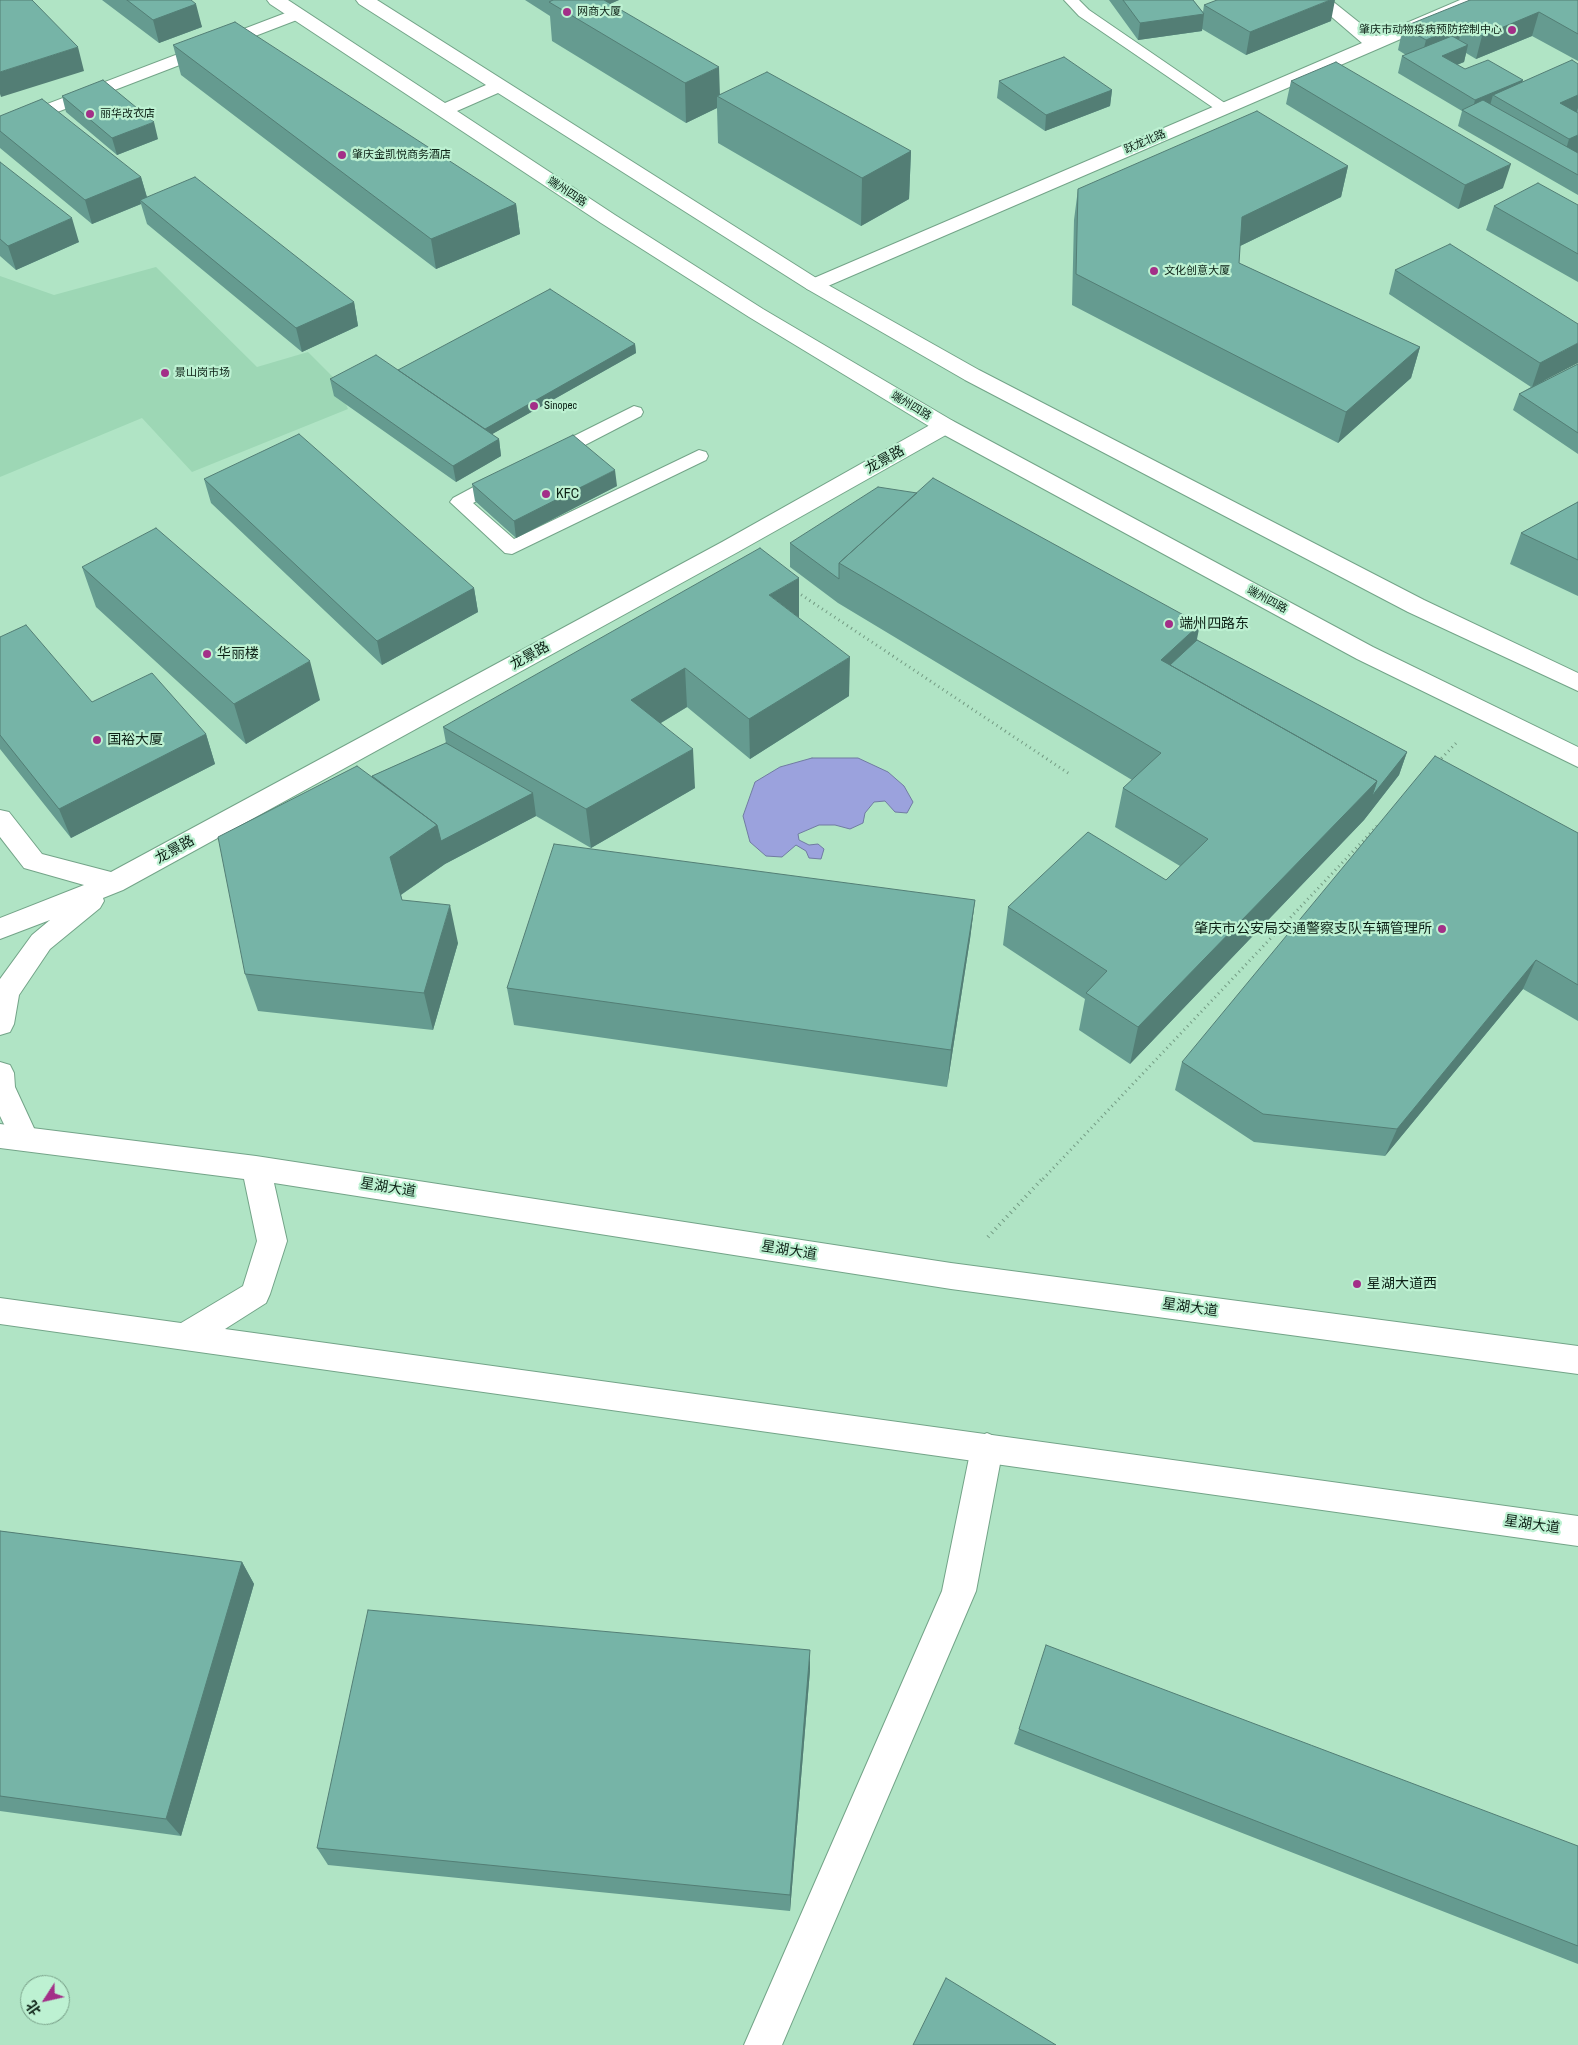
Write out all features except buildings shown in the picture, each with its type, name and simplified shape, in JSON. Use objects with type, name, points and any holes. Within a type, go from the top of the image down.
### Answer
[{"type":"main road","name":"端州四路","points":[[276,0],[756,314],[945,426],[1356,648],[1578,758]]},
{"type":"main road","points":[[366,0],[814,285],[989,384],[1416,606],[1578,683]]},
{"type":"main road","points":[[1321,0],[1374,44]]},
{"type":"main road","name":"跃龙北路","points":[[814,285],[1475,0]]},
{"type":"main road","points":[[0,128],[296,14]]},
{"type":"main road","points":[[444,111],[500,85]]},
{"type":"main road","name":"龙景路","points":[[114,883],[730,548],[945,426]]},
{"type":"main road","points":[[0,819],[33,861],[114,883]]},
{"type":"main road","points":[[0,930],[114,883]]},
{"type":"main road","points":[[0,1024],[6,992],[41,942],[114,883]]},
{"type":"main road","points":[[0,1073],[1,1087],[13,1137]]},
{"type":"main road","name":"星湖大道","points":[[13,1137],[256,1168],[951,1276],[1578,1360]]},
{"type":"main road","points":[[186,1336],[255,1294],[272,1241],[256,1168]]},
{"type":"main road","name":"星湖大道","points":[[0,1311],[1578,1531]]},
{"type":"main road","points":[[763,2045],[959,1591],[987,1448]]},
{"type":"lane","points":[[1071,0],[1084,13],[1224,108]]},
{"type":"lane","points":[[538,461],[634,412]]},
{"type":"lane","points":[[521,470],[460,502],[512,548],[699,456]]},
{"type":"path","points":[[797,592],[1071,775]]},
{"type":"path","points":[[1437,763],[1485,712]]},
{"type":"path","points":[[951,1276],[1382,820]]},
{"type":"shaded area","name":"景山岗市场","points":[[156,267],[257,367],[308,352],[335,379],[348,409],[192,472],[142,418],[0,477],[0,276],[54,295]]},
{"type":"water","points":[[812,758],[858,758],[888,772],[904,786],[913,802],[907,813],[895,812],[885,801],[874,802],[865,813],[863,823],[850,829],[835,825],[819,825],[798,834],[799,840],[809,845],[818,844],[824,849],[821,859],[809,858],[806,851],[796,845],[782,857],[766,856],[750,842],[743,816],[755,782],[780,767]]},
{"type":"place","name":"网商大厦","points":[[567,12]]},
{"type":"place","name":"肇庆市动物疫病预防控制中心","points":[[1512,30]]},
{"type":"place","name":"丽华改衣店","points":[[90,114]]},
{"type":"place","name":"肇庆金凯悦商务酒店","points":[[342,155]]},
{"type":"place","name":"文化创意大厦","points":[[1154,271]]},
{"type":"place","name":"景山岗市场","points":[[165,373]]},
{"type":"place","name":"Sinopec","points":[[534,406]]},
{"type":"place","name":"KFC","points":[[546,494]]},
{"type":"place","name":"端州四路东","points":[[1169,624]]},
{"type":"place","name":"华丽楼","points":[[207,654]]},
{"type":"place","name":"国裕大厦","points":[[97,740]]},
{"type":"place","name":"肇庆市公安局交通警察支队车辆管理所","points":[[1442,929]]},
{"type":"place","name":"星湖大道西","points":[[1357,1284]]}]
